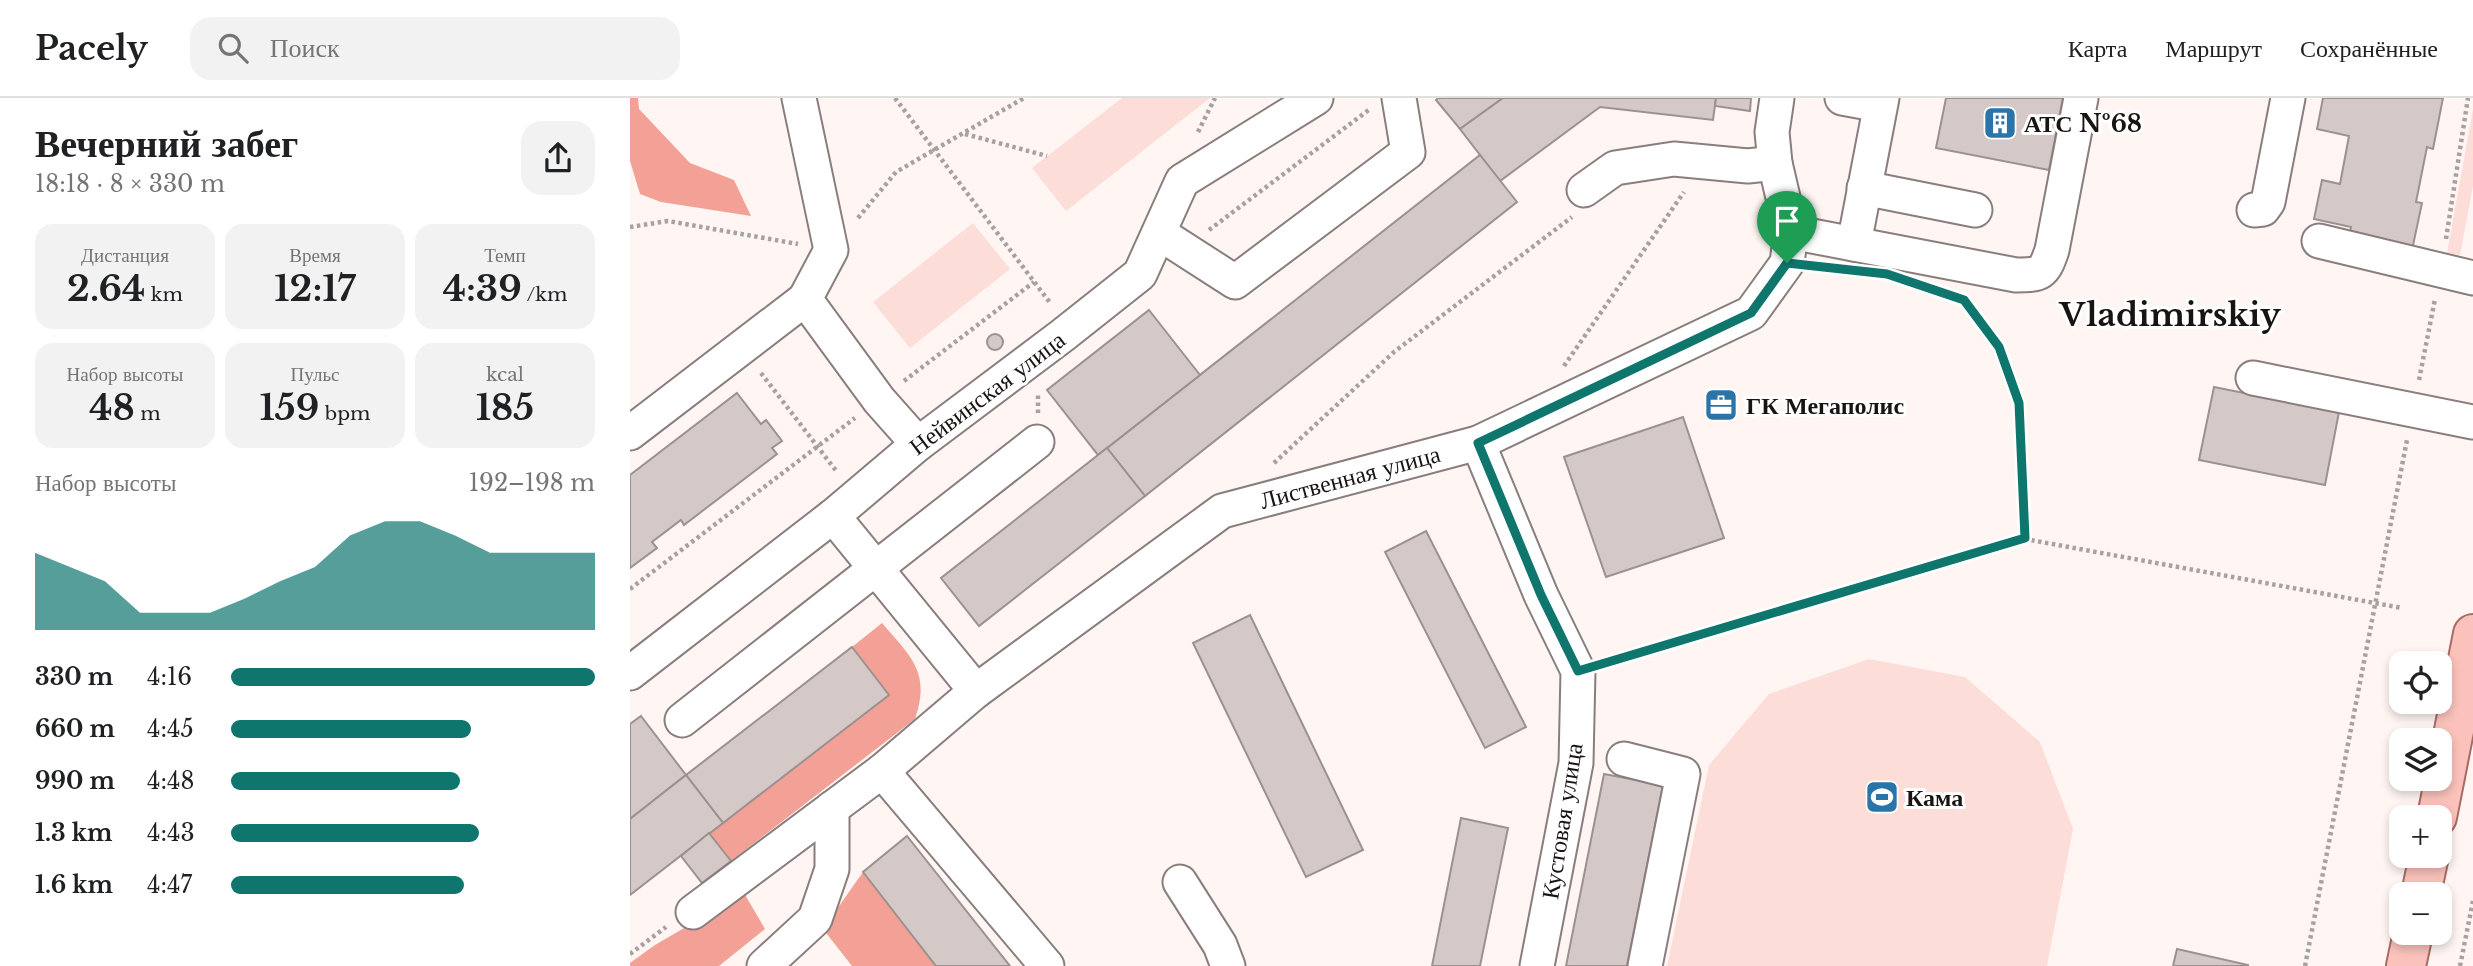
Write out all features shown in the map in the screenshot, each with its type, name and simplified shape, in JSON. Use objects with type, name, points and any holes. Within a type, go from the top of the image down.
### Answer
[{"type":"main road","points":[[2439,805],[2473,634]]},
{"type":"main road","points":[[2406,966],[2410,945]]},
{"type":"street","points":[[630,433],[806,299],[831,250],[799,98]]},
{"type":"street","name":"Нейвинская улица","points":[[630,673],[844,506],[918,443],[1140,274],[1182,181],[1316,98]]},
{"type":"street","points":[[1159,233],[1236,282],[1408,152],[1399,98]]},
{"type":"street","name":"Лиственная улица","points":[[693,912],[882,771],[976,691],[1222,511],[1478,443],[1751,313],[1787,263],[1791,232],[1775,163],[1772,132],[1777,98]]},
{"type":"street","points":[[1842,98],[1881,102],[1854,244]]},
{"type":"street","points":[[1791,232],[2015,275],[2037,275],[2046,267],[2052,250],[2081,98]]},
{"type":"street","points":[[2254,210],[2263,209],[2268,202],[2288,98]]},
{"type":"street","points":[[1584,190],[1615,168],[1674,159],[1748,166],[1775,163]]},
{"type":"street","points":[[1864,188],[1975,210]]},
{"type":"street","points":[[2319,241],[2473,278]]},
{"type":"street","points":[[806,299],[879,400],[918,443]]},
{"type":"street","points":[[2253,379],[2473,422]]},
{"type":"street","points":[[682,720],[1037,442]]},
{"type":"street","name":"Кустовая улица","points":[[1478,443],[1541,595],[1578,671],[1576,763],[1537,966]]},
{"type":"street","points":[[844,506],[877,568],[976,691]]},
{"type":"street","points":[[1624,759],[1683,774],[1645,966]]},
{"type":"street","points":[[882,771],[1046,966]]},
{"type":"street","points":[[764,966],[815,919],[832,869],[832,808]]},
{"type":"street","points":[[1180,883],[1220,946],[1228,966]]},
{"type":"path","points":[[895,98],[1070,329]]},
{"type":"path","points":[[630,227],[668,222],[831,250],[896,172],[1024,98]]},
{"type":"path","points":[[2305,966],[2441,271],[2468,98]]},
{"type":"path","points":[[965,134],[1048,156]]},
{"type":"path","points":[[1558,375],[1705,162]]},
{"type":"path","points":[[1273,464],[1394,352],[1582,209],[1584,190]]},
{"type":"path","points":[[630,589],[1034,282]]},
{"type":"path","points":[[1951,296],[1964,300],[1999,347],[2019,403],[2025,538]]},
{"type":"path","points":[[742,348],[817,447],[844,506]]},
{"type":"path","points":[[1578,671],[2025,538],[2402,608]]},
{"type":"path","points":[[2460,966],[2473,901]]},
{"type":"path","points":[[630,954],[668,926],[693,912]]},
{"type":"shaded area","points":[[630,98],[638,98],[639,109],[690,163],[734,180],[751,216],[661,202],[640,194],[630,161]]},
{"type":"shaded area","points":[[1122,98],[1210,98],[1066,211],[1032,168]]},
{"type":"shaded area","points":[[2473,109],[2473,186],[2460,255],[2447,253]]},
{"type":"shaded area","points":[[973,223],[1010,269],[910,348],[873,302]]},
{"type":"shaded area","points":[[882,623],[909,656],[919,677],[921,689],[915,719],[731,861],[709,833],[852,647]]},
{"type":"shaded area","name":"Кама","points":[[1869,659],[1965,677],[2040,742],[2073,829],[2047,966],[1667,966],[1709,765],[1769,694]]},
{"type":"shaded area","points":[[863,872],[936,966],[852,966],[823,929]]},
{"type":"shaded area","points":[[744,893],[765,929],[719,966],[630,966],[630,963],[655,945]]},
{"type":"building","points":[[1503,98],[1460,129],[1436,100]]},
{"type":"building","points":[[1503,98],[1716,98],[1713,120],[1600,107],[1500,181],[1460,129]]},
{"type":"building","points":[[1716,98],[1751,98],[1750,111],[1715,106]]},
{"type":"building","name":"АТС №68","points":[[1946,98],[2063,98],[2049,170],[1936,148]]},
{"type":"building","points":[[2323,98],[2443,98],[2433,149],[2427,147],[2416,202],[2422,203],[2412,250],[2349,237],[2351,227],[2314,219],[2322,180],[2340,184],[2349,136],[2317,129]]},
{"type":"building","points":[[1480,155],[1517,202],[1145,496],[1107,448]]},
{"type":"building","points":[[1149,310],[1200,375],[1098,455],[1047,390]]},
{"type":"building","points":[[995,334],[1001,336],[1001,348],[995,350],[989,348],[987,342],[989,336]]},
{"type":"building","points":[[2214,387],[2339,412],[2325,485],[2199,460]]},
{"type":"building","points":[[737,393],[761,424],[766,420],[782,441],[772,448],[777,454],[684,525],[681,520],[652,542],[657,548],[630,568],[630,475]]},
{"type":"building","points":[[1683,417],[1724,538],[1606,577],[1564,457]]},
{"type":"building","points":[[1107,448],[1145,496],[979,626],[941,578]]},
{"type":"building","points":[[1426,531],[1526,727],[1485,748],[1385,552]]},
{"type":"building","points":[[1250,615],[1363,850],[1306,877],[1193,643]]},
{"type":"building","points":[[852,647],[889,695],[723,823],[686,775]]},
{"type":"building","points":[[641,716],[686,775],[630,819],[630,724]]},
{"type":"building","points":[[1604,774],[1663,785],[1627,966],[1566,966]]},
{"type":"building","points":[[686,775],[723,823],[630,895],[630,819]]},
{"type":"building","points":[[1461,818],[1508,828],[1480,966],[1432,966]]},
{"type":"building","points":[[709,833],[731,861],[702,883],[681,856]]},
{"type":"building","points":[[907,836],[1010,966],[936,966],[863,872]]},
{"type":"building","points":[[2177,949],[2248,965],[2248,966],[2173,966]]},
{"type":"place","name":"АТС №68","points":[[2000,123]]},
{"type":"place","name":"ГК Мегаполис","points":[[1721,405]]},
{"type":"place","name":"Кама","points":[[1882,797]]},
{"type":"district","name":"Vladimirskiy","points":[[2170,315]]},
{"type":"route","points":[[1787,263],[1887,274],[1964,300],[1999,347],[2019,403],[2025,538],[1578,671],[1541,595],[1478,443],[1751,313],[1787,263]]}]
